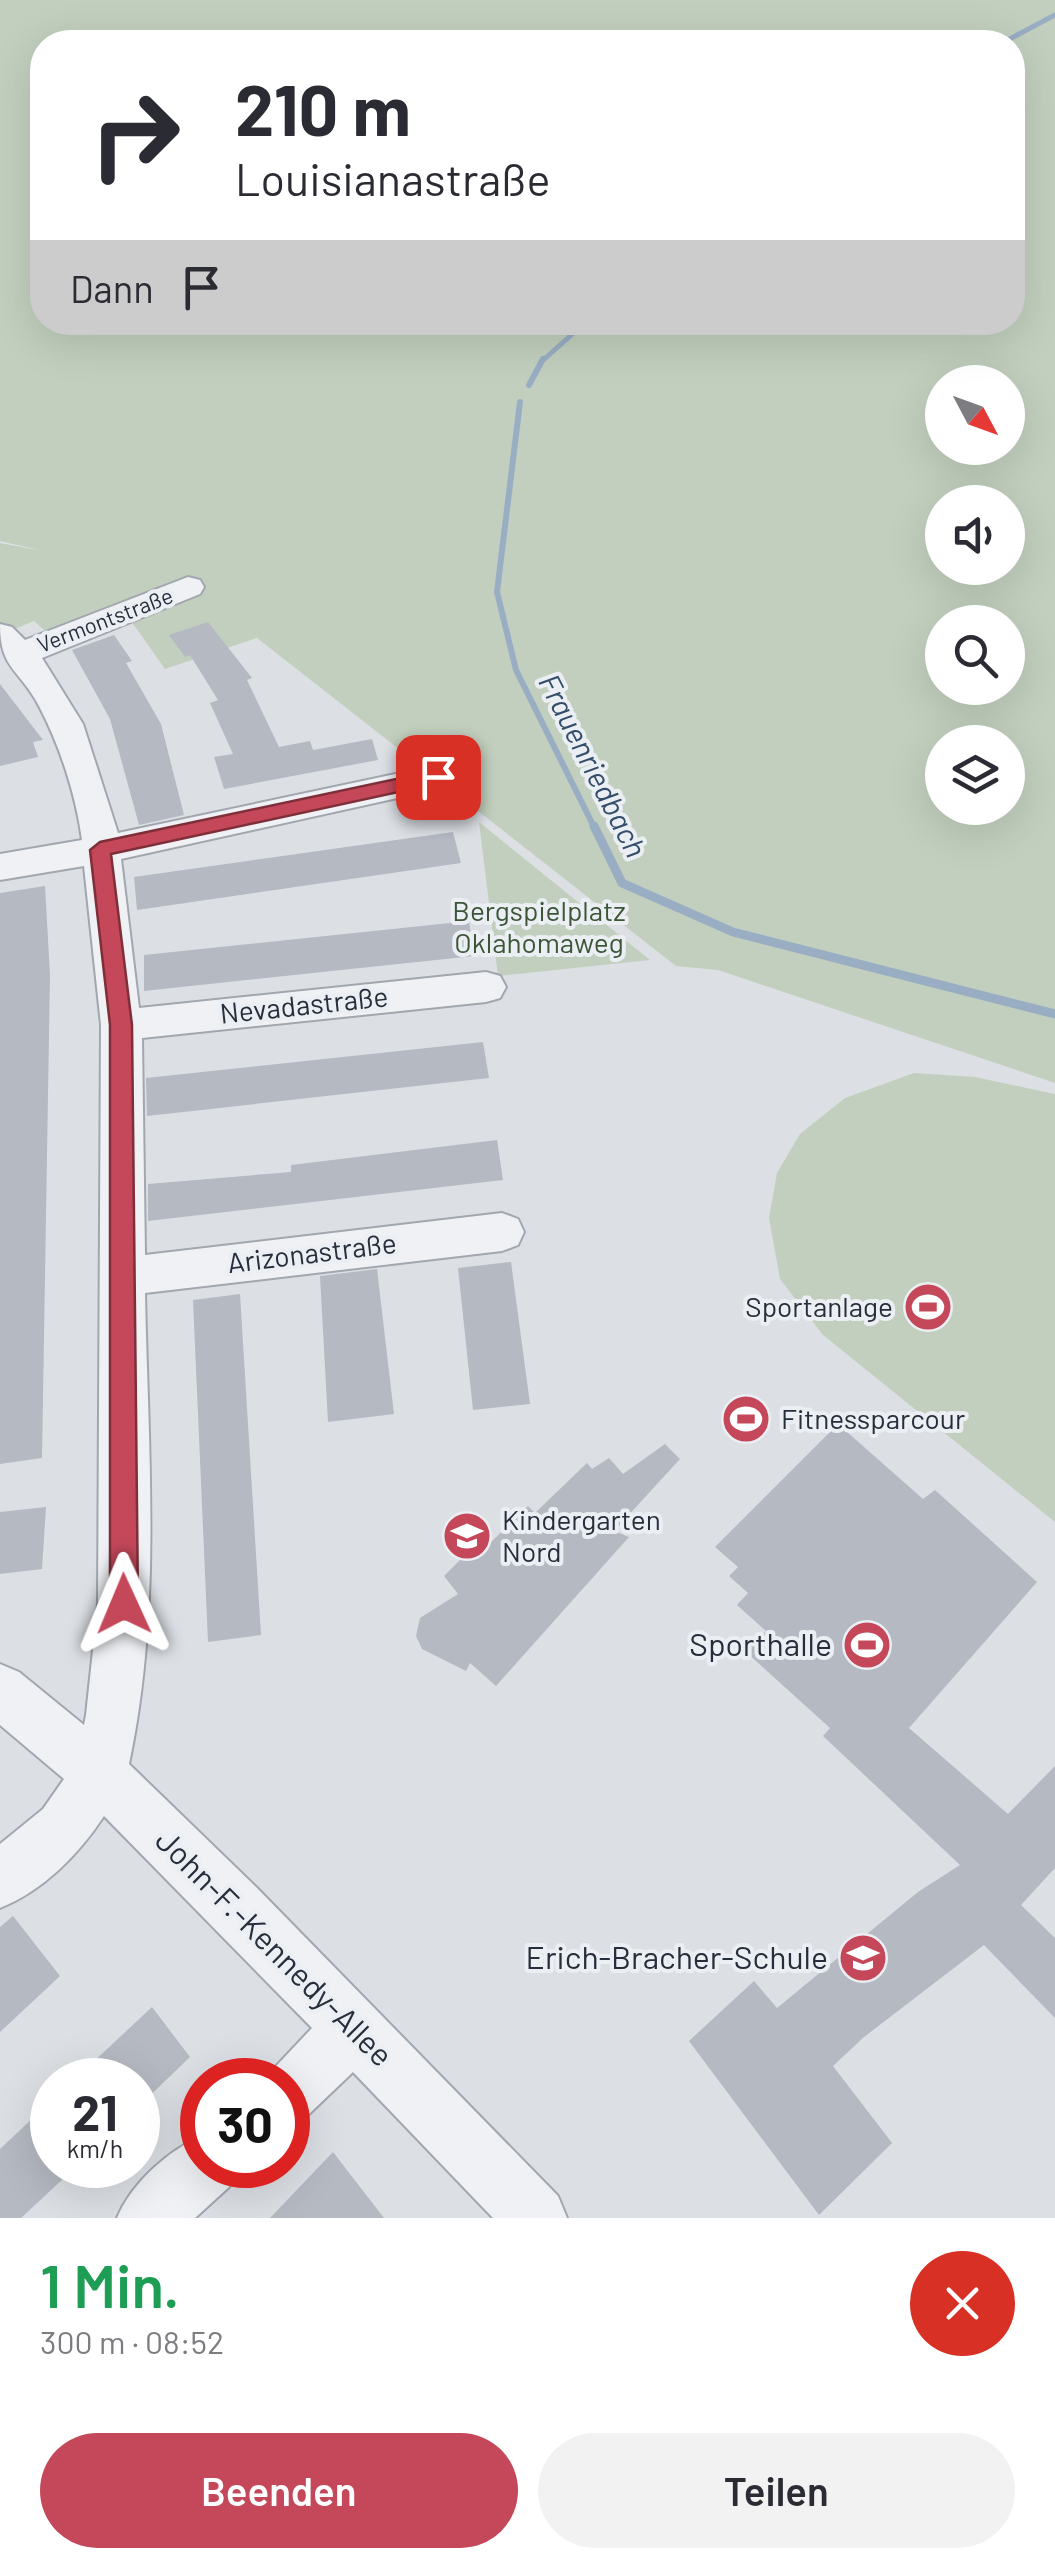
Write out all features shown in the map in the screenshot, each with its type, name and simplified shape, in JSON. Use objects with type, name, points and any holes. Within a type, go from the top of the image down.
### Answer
[{"type":"street","name":"Vermontstraße","points":[[100,1774],[113,1715],[124,1604],[121,1025],[100,850],[75,740],[42,677],[10,644],[188,588]]},
{"type":"street","points":[[0,867],[100,850],[438,777]]},
{"type":"street","name":"Nevadastraße","points":[[121,1025],[486,987]]},
{"type":"street","name":"Arizonastraße","points":[[122,1276],[502,1232]]},
{"type":"street","name":"John-F.-Kennedy-Allee","points":[[0,1690],[100,1774],[536,2218]]},
{"type":"street","points":[[0,1880],[63,1829],[100,1774]]},
{"type":"street","points":[[310,2073],[351,2027]]},
{"type":"street","points":[[148,2218],[181,2188]]},
{"type":"green space","points":[[0,0],[1055,0],[1055,1083],[718,970],[676,966],[257,638],[165,669],[124,611],[54,639],[34,621],[0,635],[0,543],[43,551],[0,541]]},
{"type":"green space","name":"Bergspielplatz Oklahomaweg","points":[[479,822],[650,960],[498,976]]},
{"type":"green space","name":"Sportanlage","points":[[914,1073],[975,1077],[1055,1094],[1055,1522],[823,1335],[780,1279],[769,1218],[777,1173],[800,1134],[845,1098]]},
{"type":"building","points":[[208,622],[252,678],[247,680],[279,747],[310,741],[313,750],[372,739],[378,760],[224,789],[214,757],[233,754],[210,703],[218,700],[190,655],[185,657],[169,635]]},
{"type":"building","points":[[114,635],[132,661],[126,663],[161,724],[184,815],[139,825],[110,719],[72,650]]},
{"type":"building","points":[[0,684],[43,740],[33,742],[38,757],[0,766]]},
{"type":"building","points":[[453,832],[461,863],[137,910],[134,877]]},
{"type":"building","points":[[45,886],[50,975],[42,1458],[0,1464],[0,893]]},
{"type":"building","points":[[469,921],[474,956],[144,991],[144,955]]},
{"type":"building","points":[[483,1042],[489,1078],[147,1116],[146,1078]]},
{"type":"building","points":[[497,1140],[503,1180],[148,1221],[148,1184],[291,1172],[291,1165]]},
{"type":"building","points":[[511,1262],[530,1404],[473,1410],[458,1268]]},
{"type":"building","points":[[377,1269],[394,1414],[328,1422],[320,1276]]},
{"type":"building","points":[[240,1294],[261,1635],[208,1642],[193,1300]]},
{"type":"building","points":[[838,1424],[923,1499],[935,1490],[1037,1582],[909,1728],[1008,1814],[1055,1766],[1055,1868],[1021,1905],[1055,1938],[1055,2018],[984,1945],[864,2037],[833,2066],[892,2143],[819,2215],[689,2041],[754,1981],[777,2008],[918,1892],[960,1865],[823,1736],[830,1728],[746,1652],[766,1631],[737,1605],[748,1593],[729,1576],[738,1567],[715,1547]]},
{"type":"building","points":[[665,1444],[680,1459],[614,1531],[629,1537],[496,1686],[470,1663],[466,1671],[422,1649],[416,1636],[420,1618],[458,1594],[444,1576],[484,1536],[490,1543],[528,1506],[535,1513],[587,1463],[592,1469],[609,1458],[623,1474]]},
{"type":"building","points":[[46,1507],[42,1569],[0,1574],[0,1512]]},
{"type":"building","points":[[13,1916],[60,1976],[0,2032],[0,1927]]},
{"type":"building","points":[[152,2007],[190,2057],[180,2058],[180,2067],[160,2086],[160,2058],[98,2058]]},
{"type":"building","points":[[30,2121],[30,2188],[53,2188],[21,2218],[0,2218],[0,2149]]},
{"type":"building","points":[[333,2152],[384,2218],[270,2218],[299,2188],[310,2188],[310,2176]]},
{"type":"waterway","name":"Frauenriedbach","points":[[1025,31],[1055,15]]},
{"type":"waterway","name":"Frauenriedbach","points":[[542,361],[571,335]]},
{"type":"waterway","name":"Frauenriedbach","points":[[529,385],[542,361]]},
{"type":"waterway","name":"Frauenriedbach","points":[[520,402],[497,592],[516,670],[595,829]]},
{"type":"waterway","name":"Frauenriedbach","points":[[594,826],[622,883],[733,932],[1055,1014]]},
{"type":"place","name":"Sportanlage","points":[[928,1307]]},
{"type":"place","name":"Fitnessparcour","points":[[746,1419]]},
{"type":"place","name":"Kindergarten Nord","points":[[467,1536]]},
{"type":"place","name":"Sporthalle","points":[[867,1645]]},
{"type":"place","name":"Erich-Bracher-Schule","points":[[863,1958]]},
{"type":"route","points":[[124,1604],[121,1025],[100,850],[438,777]]}]
